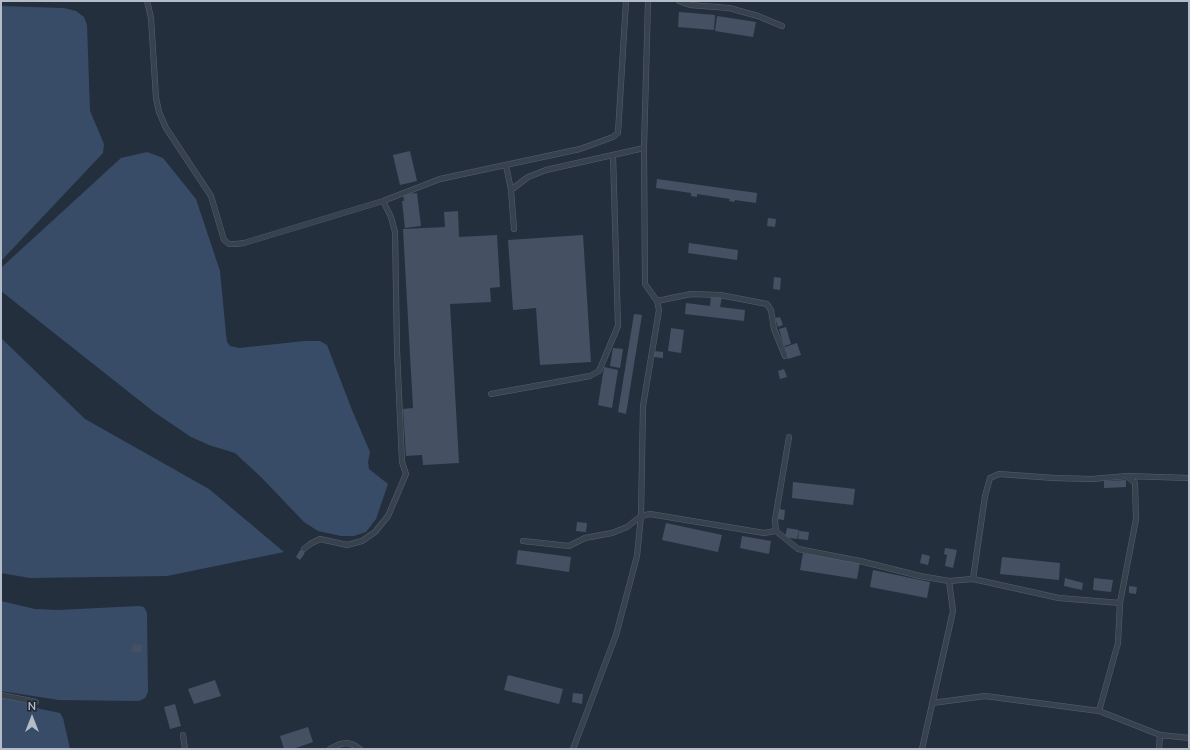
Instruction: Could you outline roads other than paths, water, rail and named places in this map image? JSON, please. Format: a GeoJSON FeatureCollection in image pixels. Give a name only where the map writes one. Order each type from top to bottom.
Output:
{"type":"FeatureCollection","features":[{"type":"Feature","properties":{"kind":"lane"},"geometry":{"type":"LineString","coordinates":[[147,1],[150,18],[156,98],[160,112],[166,128],[211,196],[224,240],[229,244],[244,243],[383,201],[440,179],[580,149],[613,137],[618,133],[626,1]]}},
{"type":"Feature","properties":{"kind":"lane"},"geometry":{"type":"LineString","coordinates":[[572,749],[616,635],[637,556],[641,516],[643,406],[659,310],[657,301],[645,284],[644,148],[648,1]]}},
{"type":"Feature","properties":{"kind":"lane"},"geometry":{"type":"LineString","coordinates":[[679,1],[690,5],[729,8],[758,16],[782,26]]}},
{"type":"Feature","properties":{"kind":"lane"},"geometry":{"type":"LineString","coordinates":[[511,190],[528,177],[546,170],[644,148]]}},
{"type":"Feature","properties":{"kind":"lane"},"geometry":{"type":"LineString","coordinates":[[491,394],[590,376],[599,371],[618,326],[613,155]]}},
{"type":"Feature","properties":{"kind":"lane"},"geometry":{"type":"LineString","coordinates":[[506,165],[511,190],[514,229]]}},
{"type":"Feature","properties":{"kind":"lane"},"geometry":{"type":"LineString","coordinates":[[304,549],[320,539],[347,545],[362,541],[375,532],[388,516],[406,474],[402,462],[397,350],[395,232],[391,217],[383,201]]}},
{"type":"Feature","properties":{"kind":"lane"},"geometry":{"type":"LineString","coordinates":[[657,301],[691,294],[720,295],[767,304],[771,310],[774,329],[785,356]]}},
{"type":"Feature","properties":{"kind":"lane"},"geometry":{"type":"LineString","coordinates":[[789,437],[775,520],[776,531],[798,549],[949,581],[973,580],[1060,598],[1120,603]]}},
{"type":"Feature","properties":{"kind":"lane"},"geometry":{"type":"LineString","coordinates":[[973,580],[985,496],[990,478],[999,474],[1092,479],[1127,476],[1189,478]]}},
{"type":"Feature","properties":{"kind":"lane"},"geometry":{"type":"LineString","coordinates":[[1100,711],[1118,643],[1120,603],[1136,519],[1135,483],[1127,476]]}},
{"type":"Feature","properties":{"kind":"lane"},"geometry":{"type":"LineString","coordinates":[[523,541],[569,546],[585,538],[612,533],[627,527],[641,516],[650,514],[764,533],[776,531]]}},
{"type":"Feature","properties":{"kind":"lane"},"geometry":{"type":"LineString","coordinates":[[922,749],[953,611],[949,581]]}},
{"type":"Feature","properties":{"kind":"lane"},"geometry":{"type":"LineString","coordinates":[[1,695],[36,702]]}},
{"type":"Feature","properties":{"kind":"lane"},"geometry":{"type":"LineString","coordinates":[[932,703],[985,696],[1100,711],[1160,735],[1189,738]]}},
{"type":"Feature","properties":{"kind":"lane"},"geometry":{"type":"LineString","coordinates":[[183,735],[185,749]]}},
{"type":"Feature","properties":{"kind":"lane"},"geometry":{"type":"LineString","coordinates":[[1159,749],[1160,735]]}},
{"type":"Feature","properties":{"kind":"lane"},"geometry":{"type":"LineString","coordinates":[[330,749],[340,744],[347,743],[360,749]]}},
{"type":"Feature","properties":{"kind":"water"},"geometry":{"type":"Polygon","coordinates":[[[1,6],[64,8],[76,11],[84,17],[87,25],[90,111],[104,144],[103,153],[1,261],[1,6]]]}},
{"type":"Feature","properties":{"kind":"water"},"geometry":{"type":"Polygon","coordinates":[[[147,152],[163,158],[196,199],[220,271],[227,342],[230,346],[239,348],[305,341],[320,341],[327,345],[370,452],[368,462],[369,469],[388,484],[376,519],[366,532],[354,536],[341,536],[318,531],[304,522],[261,477],[235,453],[209,445],[191,437],[154,412],[1,291],[2,267],[121,158],[147,152]]]}},
{"type":"Feature","properties":{"kind":"water"},"geometry":{"type":"Polygon","coordinates":[[[1,338],[85,419],[209,489],[284,552],[167,576],[30,578],[1,573],[1,338]]]}},
{"type":"Feature","properties":{"kind":"water"},"geometry":{"type":"Polygon","coordinates":[[[1,601],[35,609],[58,610],[144,607],[147,613],[148,692],[145,698],[139,701],[59,700],[1,691],[1,601]]]}},
{"type":"Feature","properties":{"kind":"water"},"geometry":{"type":"Polygon","coordinates":[[[1,697],[26,702],[40,709],[60,713],[63,718],[70,749],[1,749],[1,697]]]}}]}
